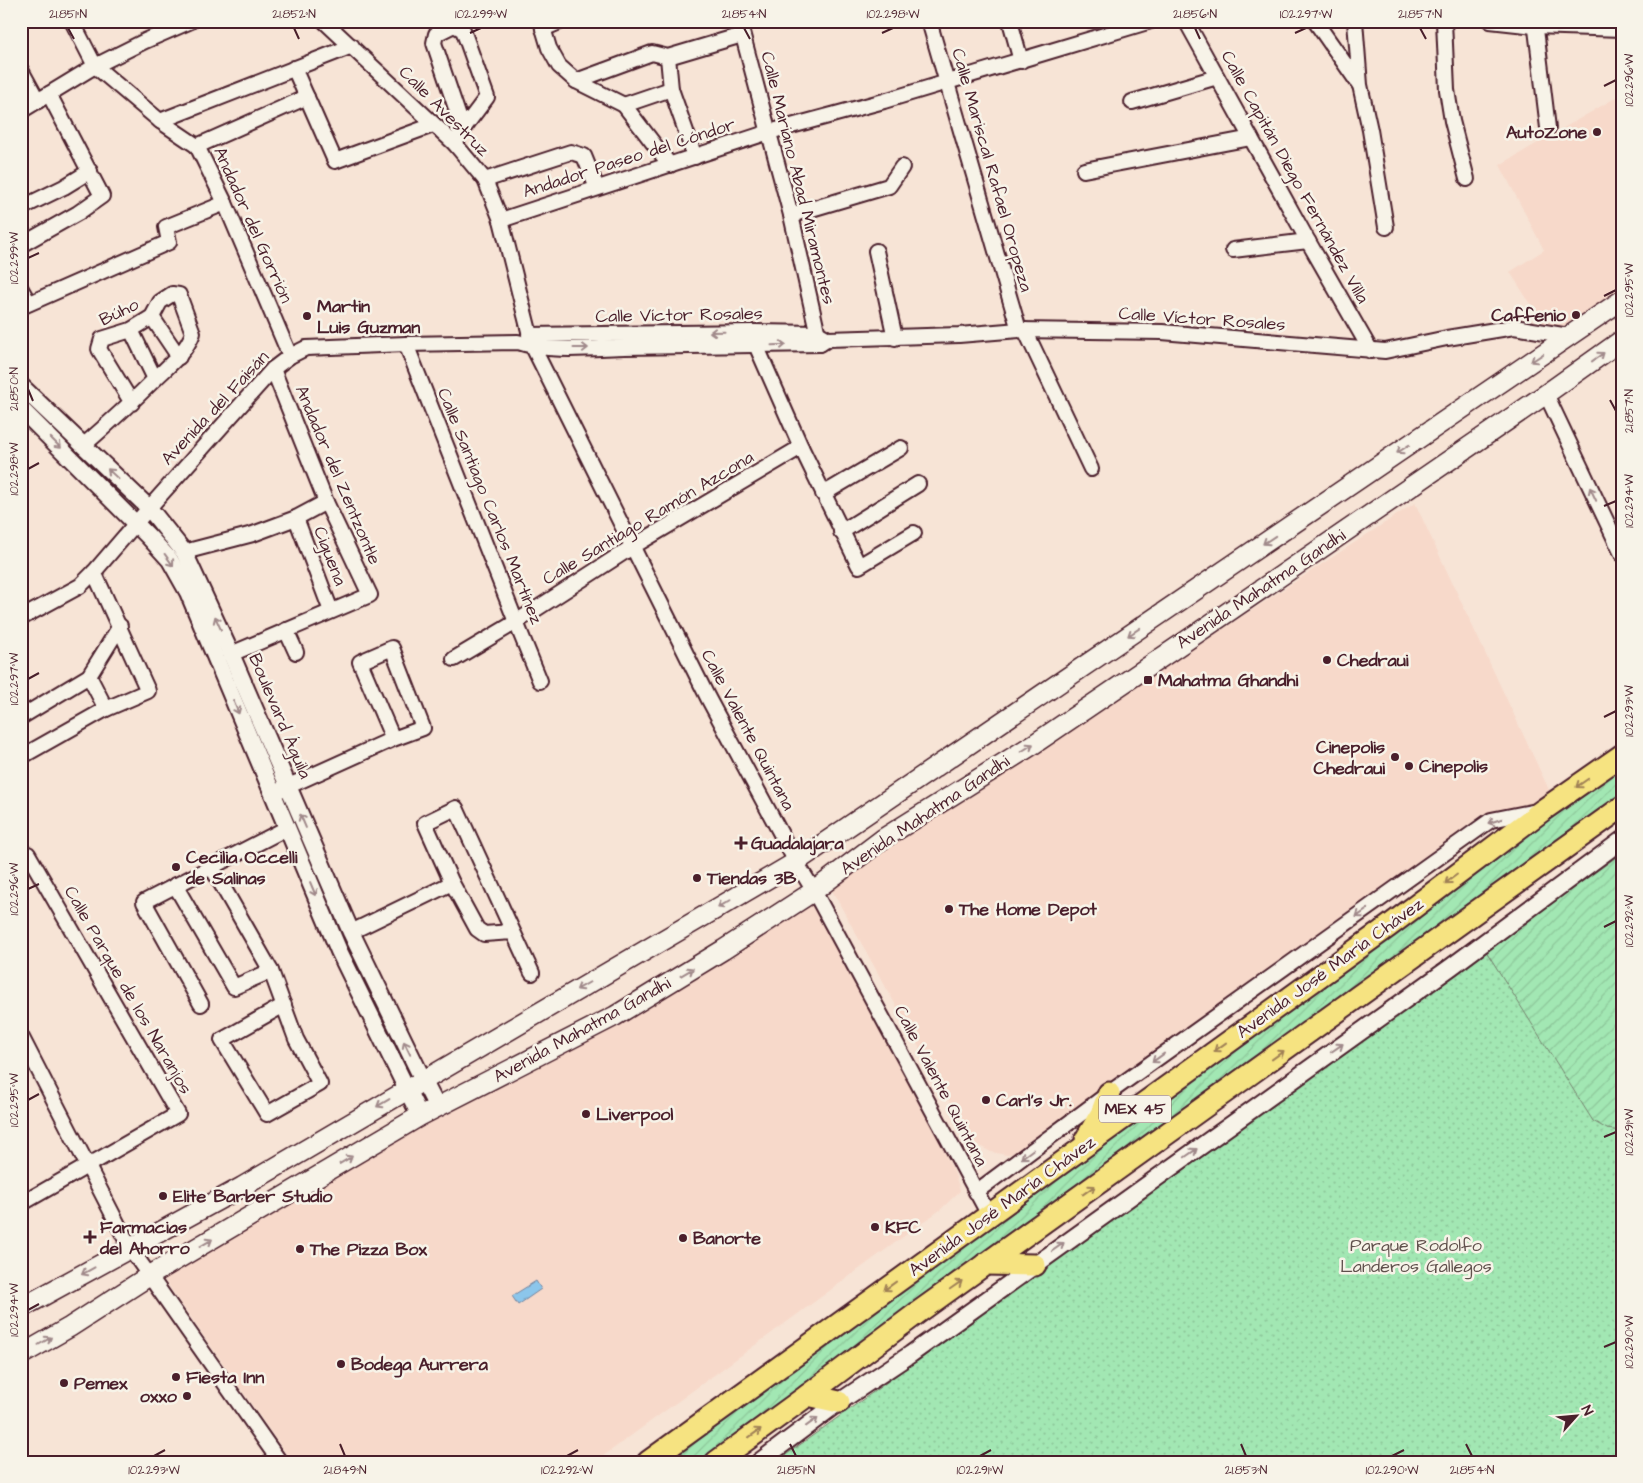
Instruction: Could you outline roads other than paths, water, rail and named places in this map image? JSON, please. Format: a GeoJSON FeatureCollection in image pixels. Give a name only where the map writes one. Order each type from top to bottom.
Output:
{"type":"FeatureCollection","features":[{"type":"Feature","properties":{"kind":"main road","name":"Avenida Mahatma Gandhi"},"geometry":{"type":"LineString","coordinates":[[21,1308],[242,1187],[796,862],[1622,300]]}},
{"type":"Feature","properties":{"kind":"main road","name":"Avenida Mahatma Gandhi"},"geometry":{"type":"LineString","coordinates":[[21,1355],[70,1327],[149,1276],[420,1116],[616,1016],[722,950],[814,891],[884,838],[1034,744],[1622,340]]}},
{"type":"Feature","properties":{"kind":"main road","name":"Avenida José María Chávez"},"geometry":{"type":"LineString","coordinates":[[648,1462],[1389,926],[1543,810],[1622,755]]}},
{"type":"Feature","properties":{"kind":"main road","name":"Avenida José María Chávez"},"geometry":{"type":"LineString","coordinates":[[716,1462],[985,1264],[1622,807]]}},
{"type":"Feature","properties":{"kind":"main road"},"geometry":{"type":"LineString","coordinates":[[1073,1153],[1096,1124],[1109,1093]]}},
{"type":"Feature","properties":{"kind":"main road"},"geometry":{"type":"LineString","coordinates":[[985,1264],[1035,1265]]}},
{"type":"Feature","properties":{"kind":"main road"},"geometry":{"type":"LineString","coordinates":[[808,1395],[839,1402]]}},
{"type":"Feature","properties":{"kind":"street"},"geometry":{"type":"LineString","coordinates":[[71,21],[95,66]]}},
{"type":"Feature","properties":{"kind":"street"},"geometry":{"type":"LineString","coordinates":[[21,110],[95,66],[191,21]]}},
{"type":"Feature","properties":{"kind":"street","name":"Calle Avestruz"},"geometry":{"type":"LineString","coordinates":[[324,21],[455,144],[485,180],[501,220],[527,341]]}},
{"type":"Feature","properties":{"kind":"street"},"geometry":{"type":"LineString","coordinates":[[562,21],[542,25],[549,48],[559,66],[576,81],[624,105],[670,165]]}},
{"type":"Feature","properties":{"kind":"street","name":"Calle Mariano Abad Miramontes"},"geometry":{"type":"LineString","coordinates":[[739,21],[822,338]]}},
{"type":"Feature","properties":{"kind":"street","name":"Calle Mariscal Rafael Oropeza"},"geometry":{"type":"LineString","coordinates":[[929,21],[1022,330],[1091,469]]}},
{"type":"Feature","properties":{"kind":"street"},"geometry":{"type":"LineString","coordinates":[[1010,21],[1021,61]]}},
{"type":"Feature","properties":{"kind":"street","name":"Andador Paseo del Cóndor"},"geometry":{"type":"LineString","coordinates":[[501,220],[769,132],[884,101],[1151,21]]}},
{"type":"Feature","properties":{"kind":"street","name":"Calle Capitán Diego Fernández Villa"},"geometry":{"type":"LineString","coordinates":[[1186,21],[1308,241],[1372,351]]}},
{"type":"Feature","properties":{"kind":"street"},"geometry":{"type":"LineString","coordinates":[[1316,21],[1360,85]]}},
{"type":"Feature","properties":{"kind":"street"},"geometry":{"type":"LineString","coordinates":[[1355,21],[1360,85],[1370,130],[1386,227]]}},
{"type":"Feature","properties":{"kind":"street"},"geometry":{"type":"LineString","coordinates":[[1444,21],[1446,90],[1467,179]]}},
{"type":"Feature","properties":{"kind":"street"},"geometry":{"type":"LineString","coordinates":[[1490,21],[1622,29]]}},
{"type":"Feature","properties":{"kind":"street"},"geometry":{"type":"LineString","coordinates":[[1534,24],[1548,128]]}},
{"type":"Feature","properties":{"kind":"street"},"geometry":{"type":"LineString","coordinates":[[455,144],[463,129],[487,97],[463,30],[454,25],[436,34],[434,43],[463,129]]}},
{"type":"Feature","properties":{"kind":"street"},"geometry":{"type":"LineString","coordinates":[[576,81],[652,53],[668,57],[742,35]]}},
{"type":"Feature","properties":{"kind":"street"},"geometry":{"type":"LineString","coordinates":[[160,121],[352,46]]}},
{"type":"Feature","properties":{"kind":"street"},"geometry":{"type":"LineString","coordinates":[[668,57],[671,89],[695,157]]}},
{"type":"Feature","properties":{"kind":"street","name":"Andador del Gorrión"},"geometry":{"type":"LineString","coordinates":[[95,66],[160,121],[197,146],[225,202],[290,356]]}},
{"type":"Feature","properties":{"kind":"street"},"geometry":{"type":"LineString","coordinates":[[294,68],[335,161],[433,124]]}},
{"type":"Feature","properties":{"kind":"street"},"geometry":{"type":"LineString","coordinates":[[21,70],[44,98],[90,171],[102,196],[78,213],[22,243]]}},
{"type":"Feature","properties":{"kind":"street"},"geometry":{"type":"LineString","coordinates":[[1132,102],[1217,77]]}},
{"type":"Feature","properties":{"kind":"street"},"geometry":{"type":"LineString","coordinates":[[624,105],[671,89]]}},
{"type":"Feature","properties":{"kind":"street"},"geometry":{"type":"LineString","coordinates":[[197,146],[307,97]]}},
{"type":"Feature","properties":{"kind":"street"},"geometry":{"type":"LineString","coordinates":[[1084,170],[1251,138]]}},
{"type":"Feature","properties":{"kind":"street"},"geometry":{"type":"LineString","coordinates":[[485,180],[571,152],[584,156],[597,188]]}},
{"type":"Feature","properties":{"kind":"street"},"geometry":{"type":"LineString","coordinates":[[791,215],[890,186],[902,167]]}},
{"type":"Feature","properties":{"kind":"street"},"geometry":{"type":"LineString","coordinates":[[21,208],[64,187],[90,171]]}},
{"type":"Feature","properties":{"kind":"street"},"geometry":{"type":"LineString","coordinates":[[21,289],[25,305],[168,242],[166,227],[225,202]]}},
{"type":"Feature","properties":{"kind":"street"},"geometry":{"type":"LineString","coordinates":[[1233,250],[1308,241]]}},
{"type":"Feature","properties":{"kind":"street"},"geometry":{"type":"LineString","coordinates":[[876,251],[895,338]]}},
{"type":"Feature","properties":{"kind":"street","name":"Búho"},"geometry":{"type":"LineString","coordinates":[[132,403],[99,349],[102,339],[131,330],[152,317],[160,302],[172,294],[180,295],[193,333],[189,344],[179,357]]}},
{"type":"Feature","properties":{"kind":"street"},"geometry":{"type":"LineString","coordinates":[[83,446],[132,403],[179,357],[152,317]]}},
{"type":"Feature","properties":{"kind":"street","name":"Calle Víctor Rosales"},"geometry":{"type":"LineString","coordinates":[[527,341],[895,338],[1022,330],[1162,332],[1385,351],[1514,327],[1569,336]]}},
{"type":"Feature","properties":{"kind":"street"},"geometry":{"type":"LineString","coordinates":[[131,330],[155,379]]}},
{"type":"Feature","properties":{"kind":"street"},"geometry":{"type":"LineString","coordinates":[[755,339],[801,448],[859,566],[914,534]]}},
{"type":"Feature","properties":{"kind":"street","name":"Avenida del Faisán"},"geometry":{"type":"LineString","coordinates":[[21,618],[80,586],[274,369],[290,356],[306,348],[527,341]]}},
{"type":"Feature","properties":{"kind":"street","name":"Calle Valente Quintana"},"geometry":{"type":"LineString","coordinates":[[527,341],[708,698],[989,1215]]}},
{"type":"Feature","properties":{"kind":"street","name":"Calle Santiago Carlos Martínez"},"geometry":{"type":"LineString","coordinates":[[406,344],[540,681]]}},
{"type":"Feature","properties":{"kind":"street","name":"Andador del Zentzontle"},"geometry":{"type":"LineString","coordinates":[[274,369],[326,502],[370,595]]}},
{"type":"Feature","properties":{"kind":"street","name":"Boulevard Águila"},"geometry":{"type":"LineString","coordinates":[[21,386],[149,508],[184,552],[231,654],[415,1084],[420,1116]]}},
{"type":"Feature","properties":{"kind":"street"},"geometry":{"type":"LineString","coordinates":[[1546,394],[1622,554]]}},
{"type":"Feature","properties":{"kind":"street","name":"Boulevard Águila"},"geometry":{"type":"LineString","coordinates":[[21,409],[136,523],[170,560],[188,592],[339,951],[415,1084],[437,1107]]}},
{"type":"Feature","properties":{"kind":"street","name":"Calle Santiago Ramón Azcona"},"geometry":{"type":"LineString","coordinates":[[454,659],[516,622],[632,547],[801,448]]}},
{"type":"Feature","properties":{"kind":"street"},"geometry":{"type":"LineString","coordinates":[[823,494],[901,448]]}},
{"type":"Feature","properties":{"kind":"street"},"geometry":{"type":"LineString","coordinates":[[841,532],[918,484]]}},
{"type":"Feature","properties":{"kind":"street","name":"Ciguena"},"geometry":{"type":"LineString","coordinates":[[326,502],[296,518],[331,611]]}},
{"type":"Feature","properties":{"kind":"street"},"geometry":{"type":"LineString","coordinates":[[184,552],[253,534],[296,518]]}},
{"type":"Feature","properties":{"kind":"street"},"geometry":{"type":"LineString","coordinates":[[21,757],[106,710],[148,690],[94,572]]}},
{"type":"Feature","properties":{"kind":"street","name":"Ciguena"},"geometry":{"type":"LineString","coordinates":[[231,654],[370,595]]}},
{"type":"Feature","properties":{"kind":"street"},"geometry":{"type":"LineString","coordinates":[[21,717],[89,676],[120,626]]}},
{"type":"Feature","properties":{"kind":"street"},"geometry":{"type":"LineString","coordinates":[[286,630],[296,652]]}},
{"type":"Feature","properties":{"kind":"street"},"geometry":{"type":"LineString","coordinates":[[273,794],[393,739],[422,728],[392,648],[360,662],[393,739]]}},
{"type":"Feature","properties":{"kind":"street"},"geometry":{"type":"LineString","coordinates":[[89,676],[106,710]]}},
{"type":"Feature","properties":{"kind":"street"},"geometry":{"type":"LineString","coordinates":[[512,932],[484,934],[477,930],[452,883],[425,823],[456,808],[532,973]]}},
{"type":"Feature","properties":{"kind":"street"},"geometry":{"type":"LineString","coordinates":[[976,1192],[1109,1093],[1491,820],[1543,810]]}},
{"type":"Feature","properties":{"kind":"street"},"geometry":{"type":"LineString","coordinates":[[201,1004],[144,902],[287,828]]}},
{"type":"Feature","properties":{"kind":"street"},"geometry":{"type":"LineString","coordinates":[[759,1462],[839,1402],[911,1354],[1451,967],[1622,840]]}},
{"type":"Feature","properties":{"kind":"street","name":"Calle Parque de los Naranjos"},"geometry":{"type":"LineString","coordinates":[[21,857],[28,854],[178,1114],[88,1166]]}},
{"type":"Feature","properties":{"kind":"street"},"geometry":{"type":"LineString","coordinates":[[212,866],[271,971],[284,1005],[296,1039],[320,1084],[267,1114],[222,1040],[284,1005]]}},
{"type":"Feature","properties":{"kind":"street"},"geometry":{"type":"LineString","coordinates":[[351,932],[452,883]]}},
{"type":"Feature","properties":{"kind":"street"},"geometry":{"type":"LineString","coordinates":[[175,885],[234,987],[271,971]]}},
{"type":"Feature","properties":{"kind":"street"},"geometry":{"type":"LineString","coordinates":[[21,1036],[130,1248],[280,1462]]}},
{"type":"Feature","properties":{"kind":"street"},"geometry":{"type":"LineString","coordinates":[[21,1204],[88,1166]]}},
{"type":"Feature","properties":{"kind":"water"},"geometry":{"type":"Polygon","coordinates":[[[536,1281],[541,1289],[518,1305],[512,1296],[536,1281]]]}},
{"type":"Feature","properties":{"kind":"place","name":"AutoZone"},"geometry":{"type":"Point","coordinates":[1597,132]}},
{"type":"Feature","properties":{"kind":"place","name":"Caffenio"},"geometry":{"type":"Point","coordinates":[1576,315]}},
{"type":"Feature","properties":{"kind":"place","name":"Martin Luis Guzman"},"geometry":{"type":"Point","coordinates":[307,316]}},
{"type":"Feature","properties":{"kind":"place","name":"Chedraui"},"geometry":{"type":"Point","coordinates":[1327,660]}},
{"type":"Feature","properties":{"kind":"place","name":"Mahatma Ghandhi"},"geometry":{"type":"Point","coordinates":[1148,680]}},
{"type":"Feature","properties":{"kind":"place","name":"Cinepolis Chedraui"},"geometry":{"type":"Point","coordinates":[1395,757]}},
{"type":"Feature","properties":{"kind":"place","name":"Cinepolis"},"geometry":{"type":"Point","coordinates":[1409,766]}},
{"type":"Feature","properties":{"kind":"place","name":"Guadalajara"},"geometry":{"type":"Point","coordinates":[741,843]}},
{"type":"Feature","properties":{"kind":"place","name":"Cecilia Occelli de Salinas"},"geometry":{"type":"Point","coordinates":[176,867]}},
{"type":"Feature","properties":{"kind":"place","name":"Tiendas 3B"},"geometry":{"type":"Point","coordinates":[697,878]}},
{"type":"Feature","properties":{"kind":"place","name":"The Home Depot"},"geometry":{"type":"Point","coordinates":[949,909]}},
{"type":"Feature","properties":{"kind":"place","name":"Carl's Jr."},"geometry":{"type":"Point","coordinates":[986,1100]}},
{"type":"Feature","properties":{"kind":"place","name":"Liverpool"},"geometry":{"type":"Point","coordinates":[586,1114]}},
{"type":"Feature","properties":{"kind":"place","name":"Elite Barber Studio"},"geometry":{"type":"Point","coordinates":[163,1196]}},
{"type":"Feature","properties":{"kind":"place","name":"KFC"},"geometry":{"type":"Point","coordinates":[875,1227]}},
{"type":"Feature","properties":{"kind":"place","name":"Farmacias del Ahorro"},"geometry":{"type":"Point","coordinates":[90,1237]}},
{"type":"Feature","properties":{"kind":"place","name":"Banorte"},"geometry":{"type":"Point","coordinates":[683,1238]}},
{"type":"Feature","properties":{"kind":"place","name":"The Pizza Box"},"geometry":{"type":"Point","coordinates":[300,1249]}},
{"type":"Feature","properties":{"kind":"place","name":"Bodega Aurrera"},"geometry":{"type":"Point","coordinates":[341,1364]}},
{"type":"Feature","properties":{"kind":"place","name":"Fiesta Inn"},"geometry":{"type":"Point","coordinates":[176,1377]}},
{"type":"Feature","properties":{"kind":"place","name":"Pemex"},"geometry":{"type":"Point","coordinates":[64,1383]}},
{"type":"Feature","properties":{"kind":"place","name":"oxxo"},"geometry":{"type":"Point","coordinates":[187,1396]}},
{"type":"Feature","properties":{"kind":"park label","name":"Parque Rodolfo Landeros Gallegos"},"geometry":{"type":"Point","coordinates":[1416,1255]}}]}
